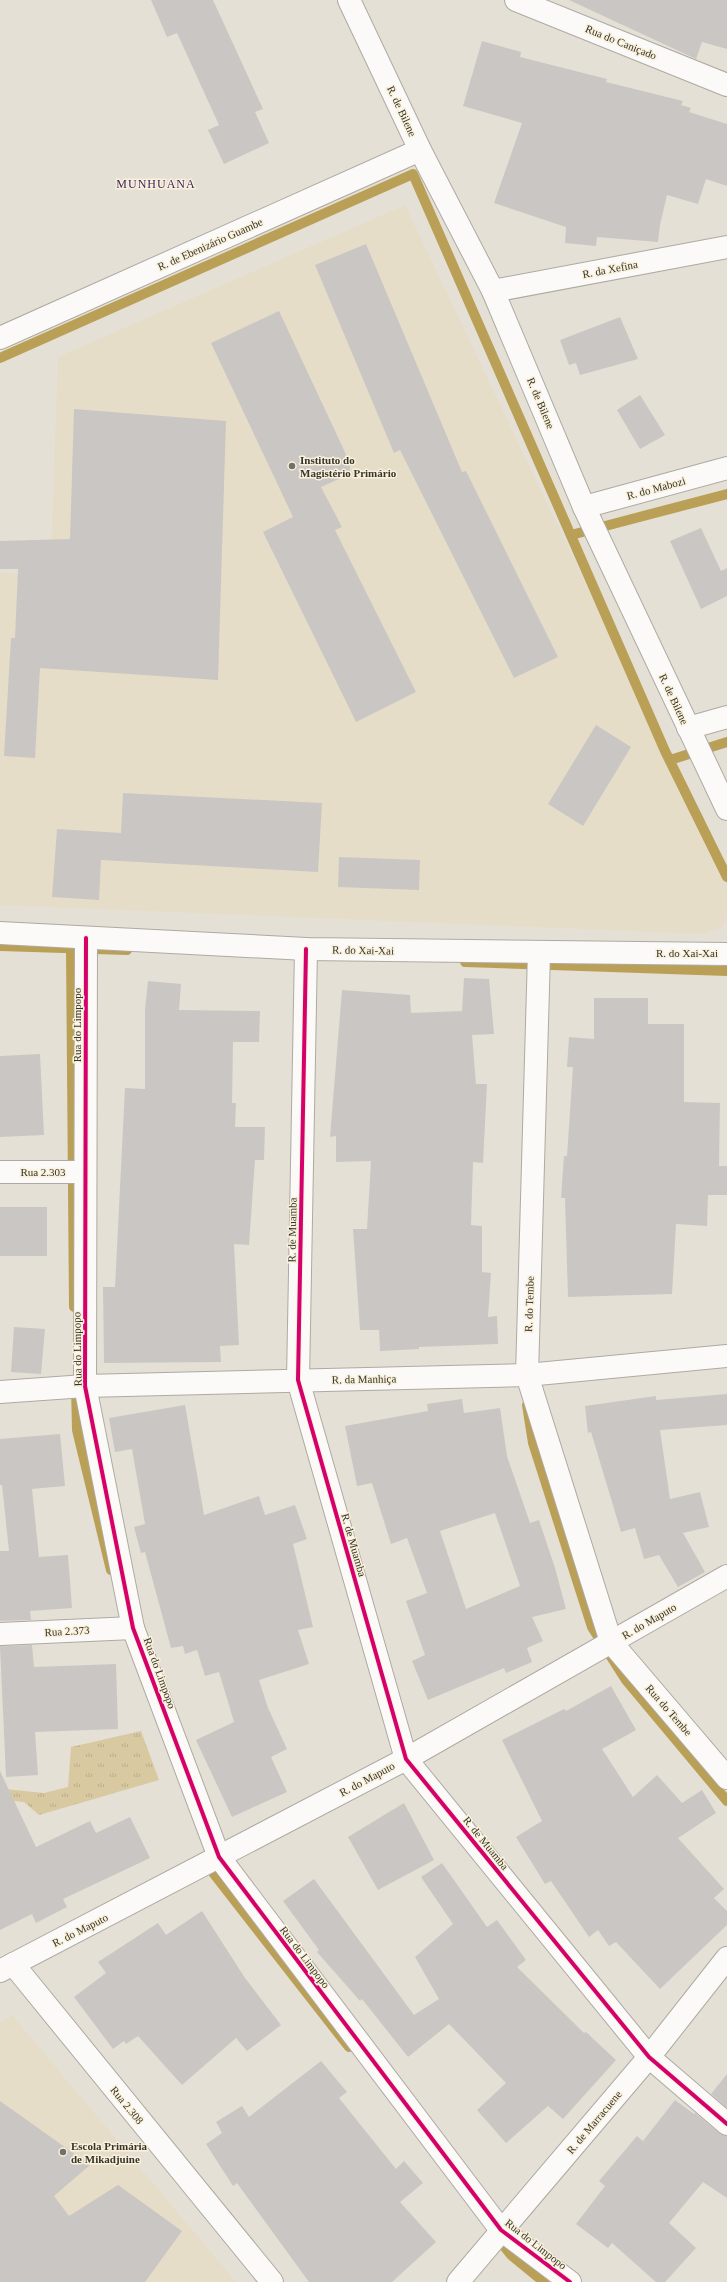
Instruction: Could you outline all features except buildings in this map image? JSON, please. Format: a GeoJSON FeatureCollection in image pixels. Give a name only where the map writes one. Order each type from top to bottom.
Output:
{"type":"FeatureCollection","features":[{"type":"Feature","properties":{"kind":"street","name":"R. de Bilene"},"geometry":{"type":"LineString","coordinates":[[349,0],[420,150],[493,291],[584,507],[727,809]]}},
{"type":"Feature","properties":{"kind":"street","name":"Rua do Caniçado"},"geometry":{"type":"LineString","coordinates":[[516,0],[727,85]]}},
{"type":"Feature","properties":{"kind":"street","name":"R. de Ebenizário Guambe"},"geometry":{"type":"LineString","coordinates":[[0,338],[420,150]]}},
{"type":"Feature","properties":{"kind":"street","name":"R. da Xefina"},"geometry":{"type":"LineString","coordinates":[[493,291],[727,247]]}},
{"type":"Feature","properties":{"kind":"street","name":"R. do Mabozi"},"geometry":{"type":"LineString","coordinates":[[584,507],[727,468]]}},
{"type":"Feature","properties":{"kind":"street"},"geometry":{"type":"LineString","coordinates":[[688,728],[727,717]]}},
{"type":"Feature","properties":{"kind":"street","name":"R. do Xai-Xai"},"geometry":{"type":"LineString","coordinates":[[0,932],[86,938],[306,949],[539,953],[727,954]]}},
{"type":"Feature","properties":{"kind":"street","name":"Rua do Limpopo"},"geometry":{"type":"LineString","coordinates":[[86,938],[85,1386],[133,1628],[219,1857],[501,2230],[570,2282]]}},
{"type":"Feature","properties":{"kind":"street","name":"R. de Muamba"},"geometry":{"type":"LineString","coordinates":[[306,949],[298,1380],[406,1759],[649,2057],[727,2124]]}},
{"type":"Feature","properties":{"kind":"street","name":"R. do Tembe"},"geometry":{"type":"LineString","coordinates":[[539,953],[527,1375],[611,1642]]}},
{"type":"Feature","properties":{"kind":"street","name":"Rua 2.303"},"geometry":{"type":"LineString","coordinates":[[0,1172],[86,1172]]}},
{"type":"Feature","properties":{"kind":"street","name":"R. da Manhiça"},"geometry":{"type":"LineString","coordinates":[[0,1392],[85,1386],[527,1375],[727,1356]]}},
{"type":"Feature","properties":{"kind":"street","name":"R. do Maputo"},"geometry":{"type":"LineString","coordinates":[[6,1968],[406,1759],[727,1576]]}},
{"type":"Feature","properties":{"kind":"street","name":"Rua 2.373"},"geometry":{"type":"LineString","coordinates":[[0,1634],[133,1628]]}},
{"type":"Feature","properties":{"kind":"street","name":"Rua do Tembe"},"geometry":{"type":"LineString","coordinates":[[611,1642],[727,1778]]}},
{"type":"Feature","properties":{"kind":"street","name":"R. de Marracuene"},"geometry":{"type":"LineString","coordinates":[[458,2282],[649,2057],[727,1958]]}},
{"type":"Feature","properties":{"kind":"street","name":"Rua 2.308"},"geometry":{"type":"LineString","coordinates":[[6,1968],[272,2282]]}},
{"type":"Feature","properties":{"kind":"shaded area","name":"Instituto do Magistério Primário"},"geometry":{"type":"Polygon","coordinates":[[[405,205],[727,881],[727,914],[722,928],[704,934],[0,905],[0,573],[50,575],[58,357],[405,205]]]}},
{"type":"Feature","properties":{"kind":"shaded area","name":"Escola Primária de Mikadjuine"},"geometry":{"type":"Polygon","coordinates":[[[12,2015],[236,2282],[0,2282],[0,2022],[12,2015]]]}},
{"type":"Feature","properties":{"kind":"green space"},"geometry":{"type":"Polygon","coordinates":[[[141,1731],[159,1780],[39,1815],[24,1802],[5,1800],[0,1783],[5,1789],[44,1793],[68,1787],[71,1747],[141,1731]]]}},
{"type":"Feature","properties":{"kind":"waterway"},"geometry":{"type":"LineString","coordinates":[[0,358],[413,174],[665,751],[727,877]]}},
{"type":"Feature","properties":{"kind":"waterway"},"geometry":{"type":"LineString","coordinates":[[571,535],[727,494]]}},
{"type":"Feature","properties":{"kind":"waterway"},"geometry":{"type":"LineString","coordinates":[[670,760],[727,742]]}},
{"type":"Feature","properties":{"kind":"waterway"},"geometry":{"type":"LineString","coordinates":[[0,946],[127,950]]}},
{"type":"Feature","properties":{"kind":"waterway"},"geometry":{"type":"LineString","coordinates":[[71,949],[74,1307]]}},
{"type":"Feature","properties":{"kind":"waterway"},"geometry":{"type":"LineString","coordinates":[[465,962],[727,971]]}},
{"type":"Feature","properties":{"kind":"waterway"},"geometry":{"type":"LineString","coordinates":[[76,1387],[77,1430],[111,1570]]}},
{"type":"Feature","properties":{"kind":"waterway"},"geometry":{"type":"LineString","coordinates":[[527,1405],[533,1443],[592,1627],[626,1680],[727,1801]]}},
{"type":"Feature","properties":{"kind":"waterway"},"geometry":{"type":"LineString","coordinates":[[209,1860],[214,1874],[349,2047]]}},
{"type":"Feature","properties":{"kind":"waterway"},"geometry":{"type":"LineString","coordinates":[[495,2235],[511,2255],[544,2282]]}},
{"type":"Feature","properties":{"kind":"cycle path"},"geometry":{"type":"LineString","coordinates":[[86,938],[85,1386],[133,1628],[219,1857],[501,2230],[570,2282]]}},
{"type":"Feature","properties":{"kind":"cycle path"},"geometry":{"type":"LineString","coordinates":[[306,949],[298,1380],[406,1759],[649,2057],[727,2124]]}},
{"type":"Feature","properties":{"kind":"place","name":"Instituto do Magistério Primário"},"geometry":{"type":"Point","coordinates":[292,466]}},
{"type":"Feature","properties":{"kind":"place","name":"Escola Primária de Mikadjuine"},"geometry":{"type":"Point","coordinates":[63,2152]}},
{"type":"Feature","properties":{"kind":"district","name":"MUNHUANA"},"geometry":{"type":"Point","coordinates":[156,184]}}]}
